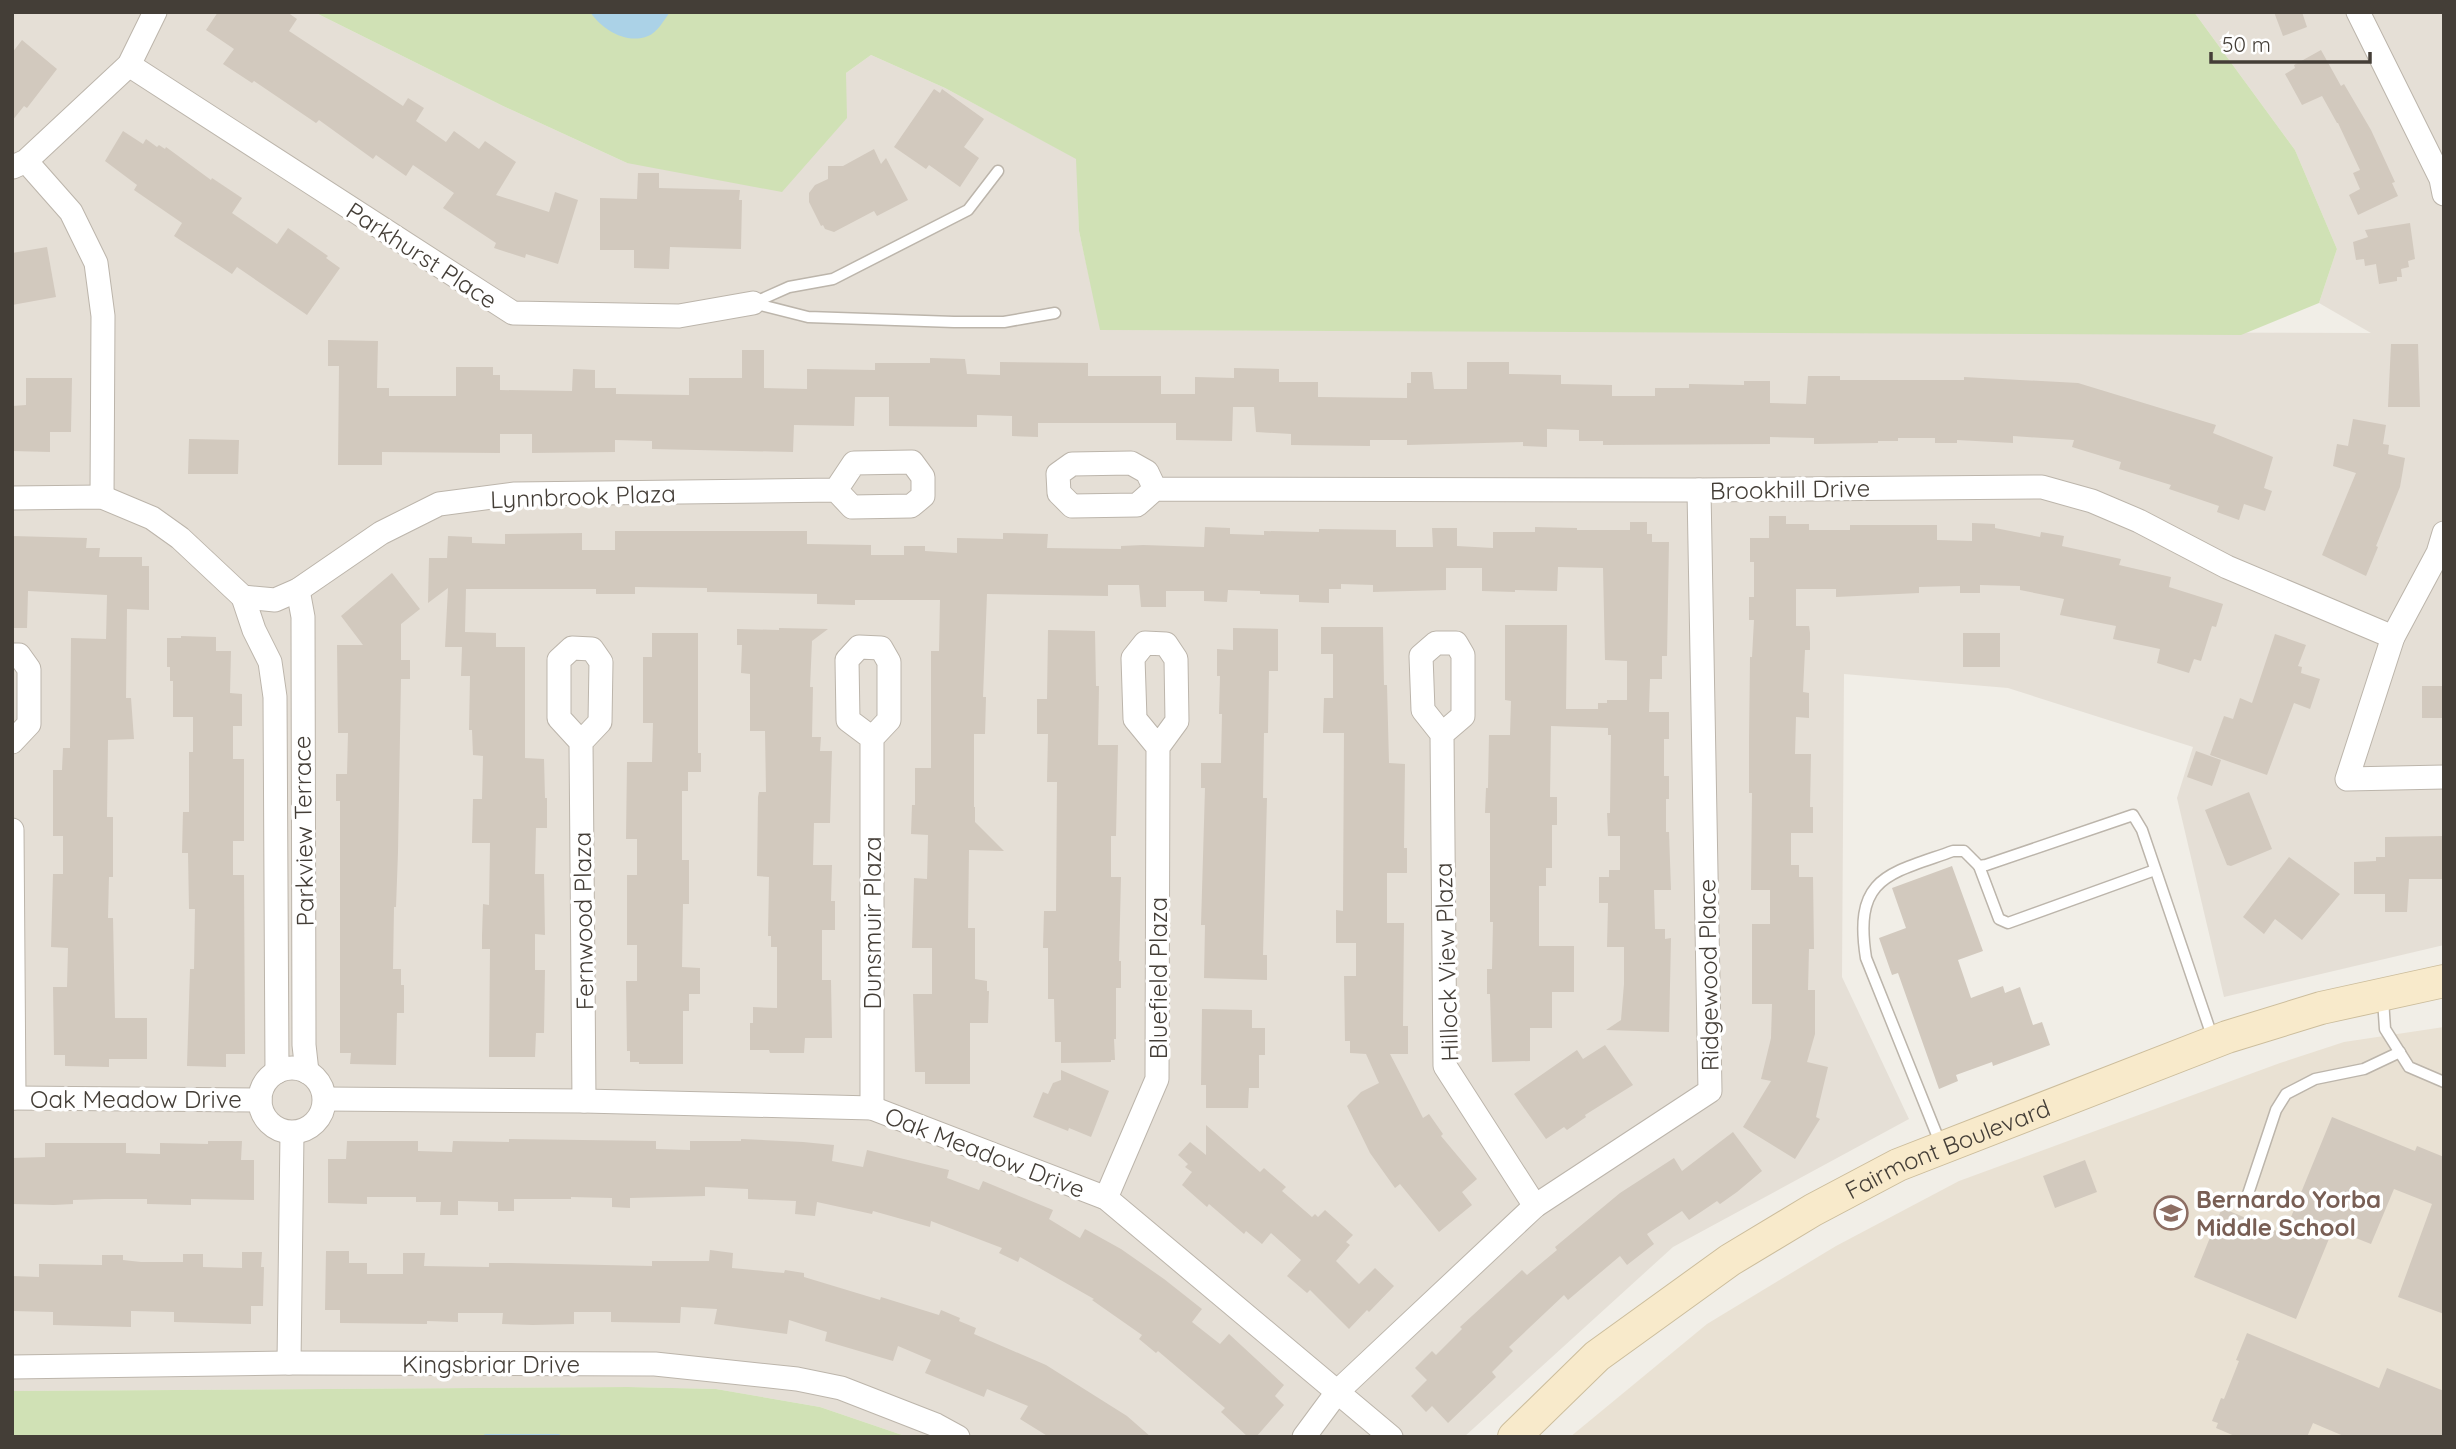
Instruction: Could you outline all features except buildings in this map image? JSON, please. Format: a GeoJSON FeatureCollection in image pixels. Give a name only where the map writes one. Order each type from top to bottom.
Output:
{"type":"FeatureCollection","features":[{"type":"Feature","properties":{"kind":"main road","name":"Fairmont Boulevard"},"geometry":{"type":"LineString","coordinates":[[1514,1437],[1597,1356],[1730,1260],[1898,1165],[2214,1043],[2321,1008],[2444,981]]}},
{"type":"Feature","properties":{"kind":"street"},"geometry":{"type":"LineString","coordinates":[[102,497],[103,316],[96,263],[71,212],[19,164],[129,65],[155,12]]}},
{"type":"Feature","properties":{"kind":"street"},"geometry":{"type":"LineString","coordinates":[[2358,12],[2443,184]]}},
{"type":"Feature","properties":{"kind":"street","name":"Parkhurst Place"},"geometry":{"type":"LineString","coordinates":[[129,65],[513,313],[678,316],[753,303]]}},
{"type":"Feature","properties":{"kind":"street","name":"Brookhill Drive"},"geometry":{"type":"LineString","coordinates":[[1156,489],[1699,490],[2042,487],[2104,506],[2139,521],[2227,567],[2393,638]]}},
{"type":"Feature","properties":{"kind":"street","name":"Lynnbrook Plaza"},"geometry":{"type":"LineString","coordinates":[[243,597],[275,600],[298,590],[381,533],[439,504],[516,494],[836,490]]}},
{"type":"Feature","properties":{"kind":"street","name":"Ridgewood Place"},"geometry":{"type":"LineString","coordinates":[[1304,1437],[1338,1391],[1535,1206],[1710,1091],[1699,490]]}},
{"type":"Feature","properties":{"kind":"street"},"geometry":{"type":"LineString","coordinates":[[12,498],[102,497],[152,518],[180,538],[243,597]]}},
{"type":"Feature","properties":{"kind":"street"},"geometry":{"type":"LineString","coordinates":[[2444,533],[2438,553],[2393,638],[2347,779],[2444,777]]}},
{"type":"Feature","properties":{"kind":"street","name":"Parkview Terrace"},"geometry":{"type":"LineString","coordinates":[[298,590],[303,617],[304,1045],[307,1072]]}},
{"type":"Feature","properties":{"kind":"street","name":"Parkview Terrace"},"geometry":{"type":"LineString","coordinates":[[243,597],[254,630],[270,662],[275,697],[277,1072]]}},
{"type":"Feature","properties":{"kind":"street"},"geometry":{"type":"LineString","coordinates":[[12,655],[19,655],[29,669],[29,724],[12,742]]}},
{"type":"Feature","properties":{"kind":"street","name":"Hillock View Plaza"},"geometry":{"type":"LineString","coordinates":[[1442,734],[1445,1066],[1535,1206]]}},
{"type":"Feature","properties":{"kind":"street","name":"Dunsmuir Plaza"},"geometry":{"type":"LineString","coordinates":[[872,738],[872,1108]]}},
{"type":"Feature","properties":{"kind":"street","name":"Fernwood Plaza"},"geometry":{"type":"LineString","coordinates":[[581,742],[584,1101]]}},
{"type":"Feature","properties":{"kind":"street","name":"Bluefield Plaza"},"geometry":{"type":"LineString","coordinates":[[1106,1198],[1157,1079],[1158,747]]}},
{"type":"Feature","properties":{"kind":"street"},"geometry":{"type":"LineString","coordinates":[[277,760],[302,760]]}},
{"type":"Feature","properties":{"kind":"street"},"geometry":{"type":"LineString","coordinates":[[12,830],[13,1098]]}},
{"type":"Feature","properties":{"kind":"street"},"geometry":{"type":"LineString","coordinates":[[277,917],[305,916]]}},
{"type":"Feature","properties":{"kind":"street"},"geometry":{"type":"LineString","coordinates":[[286,1068],[298,1068],[307,1072],[319,1082],[325,1100],[323,1112],[316,1123],[305,1130],[292,1133],[270,1124],[263,1113],[260,1100],[265,1083],[286,1068]]}},
{"type":"Feature","properties":{"kind":"street","name":"Oak Meadow Drive"},"geometry":{"type":"LineString","coordinates":[[13,1098],[260,1100]]}},
{"type":"Feature","properties":{"kind":"street","name":"Oak Meadow Drive"},"geometry":{"type":"LineString","coordinates":[[325,1100],[584,1101],[872,1108],[1106,1198],[1391,1437]]}},
{"type":"Feature","properties":{"kind":"street"},"geometry":{"type":"LineString","coordinates":[[289,1363],[292,1133]]}},
{"type":"Feature","properties":{"kind":"street","name":"Kingsbriar Drive"},"geometry":{"type":"LineString","coordinates":[[12,1367],[289,1363],[655,1364],[797,1378],[841,1388],[936,1425],[958,1437]]}},
{"type":"Feature","properties":{"kind":"lane"},"geometry":{"type":"LineString","coordinates":[[753,303],[789,287],[833,279],[968,210],[998,172]]}},
{"type":"Feature","properties":{"kind":"lane"},"geometry":{"type":"LineString","coordinates":[[753,303],[808,317],[954,322],[1004,322],[1055,313]]}},
{"type":"Feature","properties":{"kind":"lane"},"geometry":{"type":"LineString","coordinates":[[1979,866],[2133,815],[2142,830],[2214,1043]]}},
{"type":"Feature","properties":{"kind":"lane"},"geometry":{"type":"LineString","coordinates":[[1942,1148],[1866,958],[1864,920],[1866,905],[1874,887],[1888,874],[1953,851],[1964,851],[1979,866],[1999,919],[2008,923],[2155,870]]}},
{"type":"Feature","properties":{"kind":"lane"},"geometry":{"type":"LineString","coordinates":[[2382,994],[2385,1028],[2409,1067],[2444,1082]]}},
{"type":"Feature","properties":{"kind":"lane"},"geometry":{"type":"LineString","coordinates":[[2248,1194],[2276,1110],[2286,1094],[2315,1079],[2364,1069],[2400,1052]]}},
{"type":"Feature","properties":{"kind":"shaded area"},"geometry":{"type":"Polygon","coordinates":[[[12,12],[314,12],[503,106],[627,163],[846,119],[846,73],[871,55],[945,88],[1077,159],[1079,231],[1101,330],[2371,333],[2319,303],[2337,249],[2295,150],[2194,12],[2444,12],[2444,945],[2224,997],[2177,798],[2193,747],[2008,688],[1844,674],[1842,977],[1909,1119],[1673,1247],[1464,1437],[908,1437],[820,1407],[716,1389],[628,1387],[12,1391],[12,12]]]}},
{"type":"Feature","properties":{"kind":"shaded area","name":"Bernardo Yorba Middle School"},"geometry":{"type":"Polygon","coordinates":[[[2444,1027],[2444,1437],[1570,1437],[1707,1324],[1836,1246],[1959,1181],[2344,1042],[2444,1027]]]}},
{"type":"Feature","properties":{"kind":"green space"},"geometry":{"type":"Polygon","coordinates":[[[314,12],[2194,12],[2295,150],[2337,249],[2319,303],[2241,335],[1100,330],[1079,231],[1076,159],[945,88],[871,55],[846,73],[847,118],[782,192],[627,163],[503,106],[314,12]]]}},
{"type":"Feature","properties":{"kind":"green space"},"geometry":{"type":"Polygon","coordinates":[[[628,1387],[716,1389],[820,1407],[908,1437],[12,1437],[12,1391],[628,1387]]]}},
{"type":"Feature","properties":{"kind":"water"},"geometry":{"type":"Polygon","coordinates":[[[590,12],[670,12],[651,34],[631,38],[615,34],[590,12]]]}},
{"type":"Feature","properties":{"kind":"waterway"},"geometry":{"type":"LineString","coordinates":[[486,1437],[558,1437]]}},
{"type":"Feature","properties":{"kind":"place","name":"Bernardo Yorba Middle School"},"geometry":{"type":"Point","coordinates":[2171,1213]}}]}
